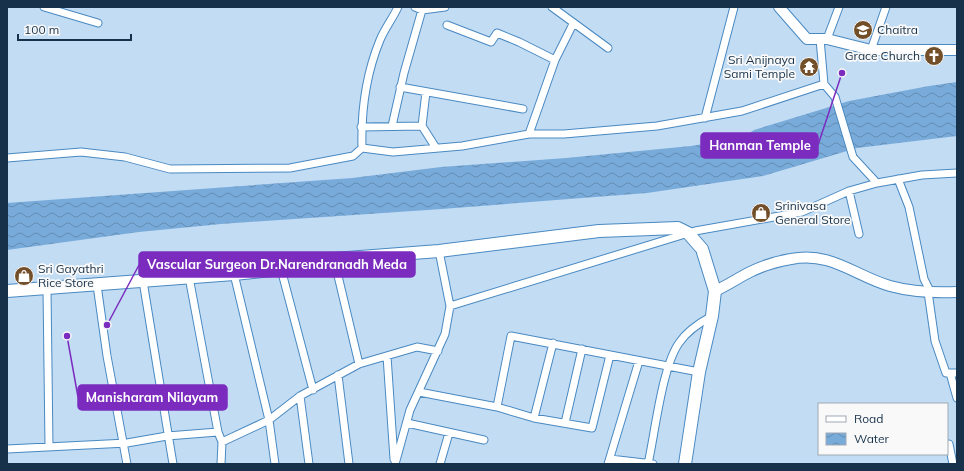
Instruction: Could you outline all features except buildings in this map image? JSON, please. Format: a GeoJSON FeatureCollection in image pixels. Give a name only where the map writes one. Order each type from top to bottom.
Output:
{"type":"FeatureCollection","features":[{"type":"Feature","properties":{"kind":"main road"},"geometry":{"type":"LineString","coordinates":[[7,291],[234,274],[281,269],[334,258],[439,251],[599,231],[678,228],[688,233],[702,249],[715,290],[712,316],[699,372],[685,464]]}},
{"type":"Feature","properties":{"kind":"street"},"geometry":{"type":"LineString","coordinates":[[44,7],[98,22]]}},
{"type":"Feature","properties":{"kind":"street"},"geometry":{"type":"LineString","coordinates":[[414,7],[422,10],[444,7]]}},
{"type":"Feature","properties":{"kind":"street"},"geometry":{"type":"LineString","coordinates":[[552,7],[573,24],[608,48]]}},
{"type":"Feature","properties":{"kind":"street"},"geometry":{"type":"LineString","coordinates":[[705,118],[734,7]]}},
{"type":"Feature","properties":{"kind":"street"},"geometry":{"type":"LineString","coordinates":[[839,7],[824,39],[824,84],[834,97],[853,157],[877,183]]}},
{"type":"Feature","properties":{"kind":"street"},"geometry":{"type":"LineString","coordinates":[[871,50],[886,7]]}},
{"type":"Feature","properties":{"kind":"street"},"geometry":{"type":"LineString","coordinates":[[362,148],[361,127],[369,75],[380,40],[395,8]]}},
{"type":"Feature","properties":{"kind":"street"},"geometry":{"type":"LineString","coordinates":[[781,8],[807,39],[824,39],[871,50],[957,50]]}},
{"type":"Feature","properties":{"kind":"street"},"geometry":{"type":"LineString","coordinates":[[392,126],[400,87],[422,10]]}},
{"type":"Feature","properties":{"kind":"street"},"geometry":{"type":"LineString","coordinates":[[529,134],[554,60],[573,24]]}},
{"type":"Feature","properties":{"kind":"street"},"geometry":{"type":"LineString","coordinates":[[446,25],[491,42],[497,33],[519,42],[554,60]]}},
{"type":"Feature","properties":{"kind":"street"},"geometry":{"type":"LineString","coordinates":[[7,158],[81,152],[125,157],[170,169],[290,168],[353,156],[362,148],[393,152],[462,146],[529,134],[564,134],[657,126],[742,111],[824,84]]}},
{"type":"Feature","properties":{"kind":"street"},"geometry":{"type":"LineString","coordinates":[[400,87],[523,109]]}},
{"type":"Feature","properties":{"kind":"street"},"geometry":{"type":"LineString","coordinates":[[426,92],[422,126],[436,148]]}},
{"type":"Feature","properties":{"kind":"street"},"geometry":{"type":"LineString","coordinates":[[361,127],[422,126]]}},
{"type":"Feature","properties":{"kind":"street"},"geometry":{"type":"LineString","coordinates":[[450,306],[688,233],[802,212],[849,192],[877,183],[922,175],[957,173]]}},
{"type":"Feature","properties":{"kind":"street"},"geometry":{"type":"LineString","coordinates":[[898,179],[909,207],[924,279],[930,293],[935,341],[946,373],[953,373],[957,398]]}},
{"type":"Feature","properties":{"kind":"street"},"geometry":{"type":"LineString","coordinates":[[849,192],[859,234]]}},
{"type":"Feature","properties":{"kind":"street"},"geometry":{"type":"LineString","coordinates":[[395,464],[407,423],[444,334],[450,306],[439,251]]}},
{"type":"Feature","properties":{"kind":"street"},"geometry":{"type":"LineString","coordinates":[[334,258],[359,364]]}},
{"type":"Feature","properties":{"kind":"street"},"geometry":{"type":"LineString","coordinates":[[715,290],[728,286],[751,271],[792,259],[817,258],[835,262],[890,286],[930,293],[957,292]]}},
{"type":"Feature","properties":{"kind":"street"},"geometry":{"type":"LineString","coordinates":[[281,269],[312,390]]}},
{"type":"Feature","properties":{"kind":"street"},"geometry":{"type":"LineString","coordinates":[[234,274],[268,420],[274,464]]}},
{"type":"Feature","properties":{"kind":"street"},"geometry":{"type":"LineString","coordinates":[[189,277],[218,432],[222,442],[221,464]]}},
{"type":"Feature","properties":{"kind":"street"},"geometry":{"type":"LineString","coordinates":[[143,282],[167,436],[173,464]]}},
{"type":"Feature","properties":{"kind":"street"},"geometry":{"type":"LineString","coordinates":[[97,284],[122,443],[127,464]]}},
{"type":"Feature","properties":{"kind":"street"},"geometry":{"type":"LineString","coordinates":[[47,289],[49,447]]}},
{"type":"Feature","properties":{"kind":"street"},"geometry":{"type":"LineString","coordinates":[[639,361],[609,461],[650,464],[668,366],[679,343],[695,325],[712,316]]}},
{"type":"Feature","properties":{"kind":"street"},"geometry":{"type":"LineString","coordinates":[[497,407],[511,336],[699,372]]}},
{"type":"Feature","properties":{"kind":"street"},"geometry":{"type":"LineString","coordinates":[[534,418],[553,343]]}},
{"type":"Feature","properties":{"kind":"street"},"geometry":{"type":"LineString","coordinates":[[222,442],[268,420],[300,396],[359,364],[417,348],[438,350]]}},
{"type":"Feature","properties":{"kind":"street"},"geometry":{"type":"LineString","coordinates":[[565,423],[582,349]]}},
{"type":"Feature","properties":{"kind":"street"},"geometry":{"type":"LineString","coordinates":[[419,392],[497,407],[534,418],[592,428],[610,355]]}},
{"type":"Feature","properties":{"kind":"street"},"geometry":{"type":"LineString","coordinates":[[387,356],[395,464]]}},
{"type":"Feature","properties":{"kind":"street"},"geometry":{"type":"LineString","coordinates":[[338,375],[349,464]]}},
{"type":"Feature","properties":{"kind":"street"},"geometry":{"type":"LineString","coordinates":[[300,396],[309,464]]}},
{"type":"Feature","properties":{"kind":"street"},"geometry":{"type":"LineString","coordinates":[[407,423],[484,440]]}},
{"type":"Feature","properties":{"kind":"street"},"geometry":{"type":"LineString","coordinates":[[7,449],[122,443],[167,436],[218,432]]}},
{"type":"Feature","properties":{"kind":"street"},"geometry":{"type":"LineString","coordinates":[[440,464],[449,433]]}},
{"type":"Feature","properties":{"kind":"street"},"geometry":{"type":"LineString","coordinates":[[949,444],[954,452],[952,464]]}},
{"type":"Feature","properties":{"kind":"water"},"geometry":{"type":"Polygon","coordinates":[[[957,82],[957,136],[857,148],[763,176],[647,193],[221,224],[139,232],[7,250],[7,203],[352,178],[441,167],[566,158],[691,146],[744,137],[754,130],[849,101],[957,82]]]}},
{"type":"Feature","properties":{"kind":"place","name":"Chaitra"},"geometry":{"type":"Point","coordinates":[863,30]}},
{"type":"Feature","properties":{"kind":"place","name":"Grace Church"},"geometry":{"type":"Point","coordinates":[934,56]}},
{"type":"Feature","properties":{"kind":"place","name":"Sri Anijnaya Sami Temple"},"geometry":{"type":"Point","coordinates":[809,67]}},
{"type":"Feature","properties":{"kind":"place","name":"Hanman Temple"},"geometry":{"type":"Point","coordinates":[842,73]}},
{"type":"Feature","properties":{"kind":"place","name":"Srinivasa General Store"},"geometry":{"type":"Point","coordinates":[761,213]}},
{"type":"Feature","properties":{"kind":"place","name":"Sri Gayathri Rice Store"},"geometry":{"type":"Point","coordinates":[24,276]}},
{"type":"Feature","properties":{"kind":"place","name":"Vascular Surgeon Dr.Narendranadh Meda"},"geometry":{"type":"Point","coordinates":[107,325]}},
{"type":"Feature","properties":{"kind":"place","name":"Manisharam Nilayam"},"geometry":{"type":"Point","coordinates":[67,336]}}]}
